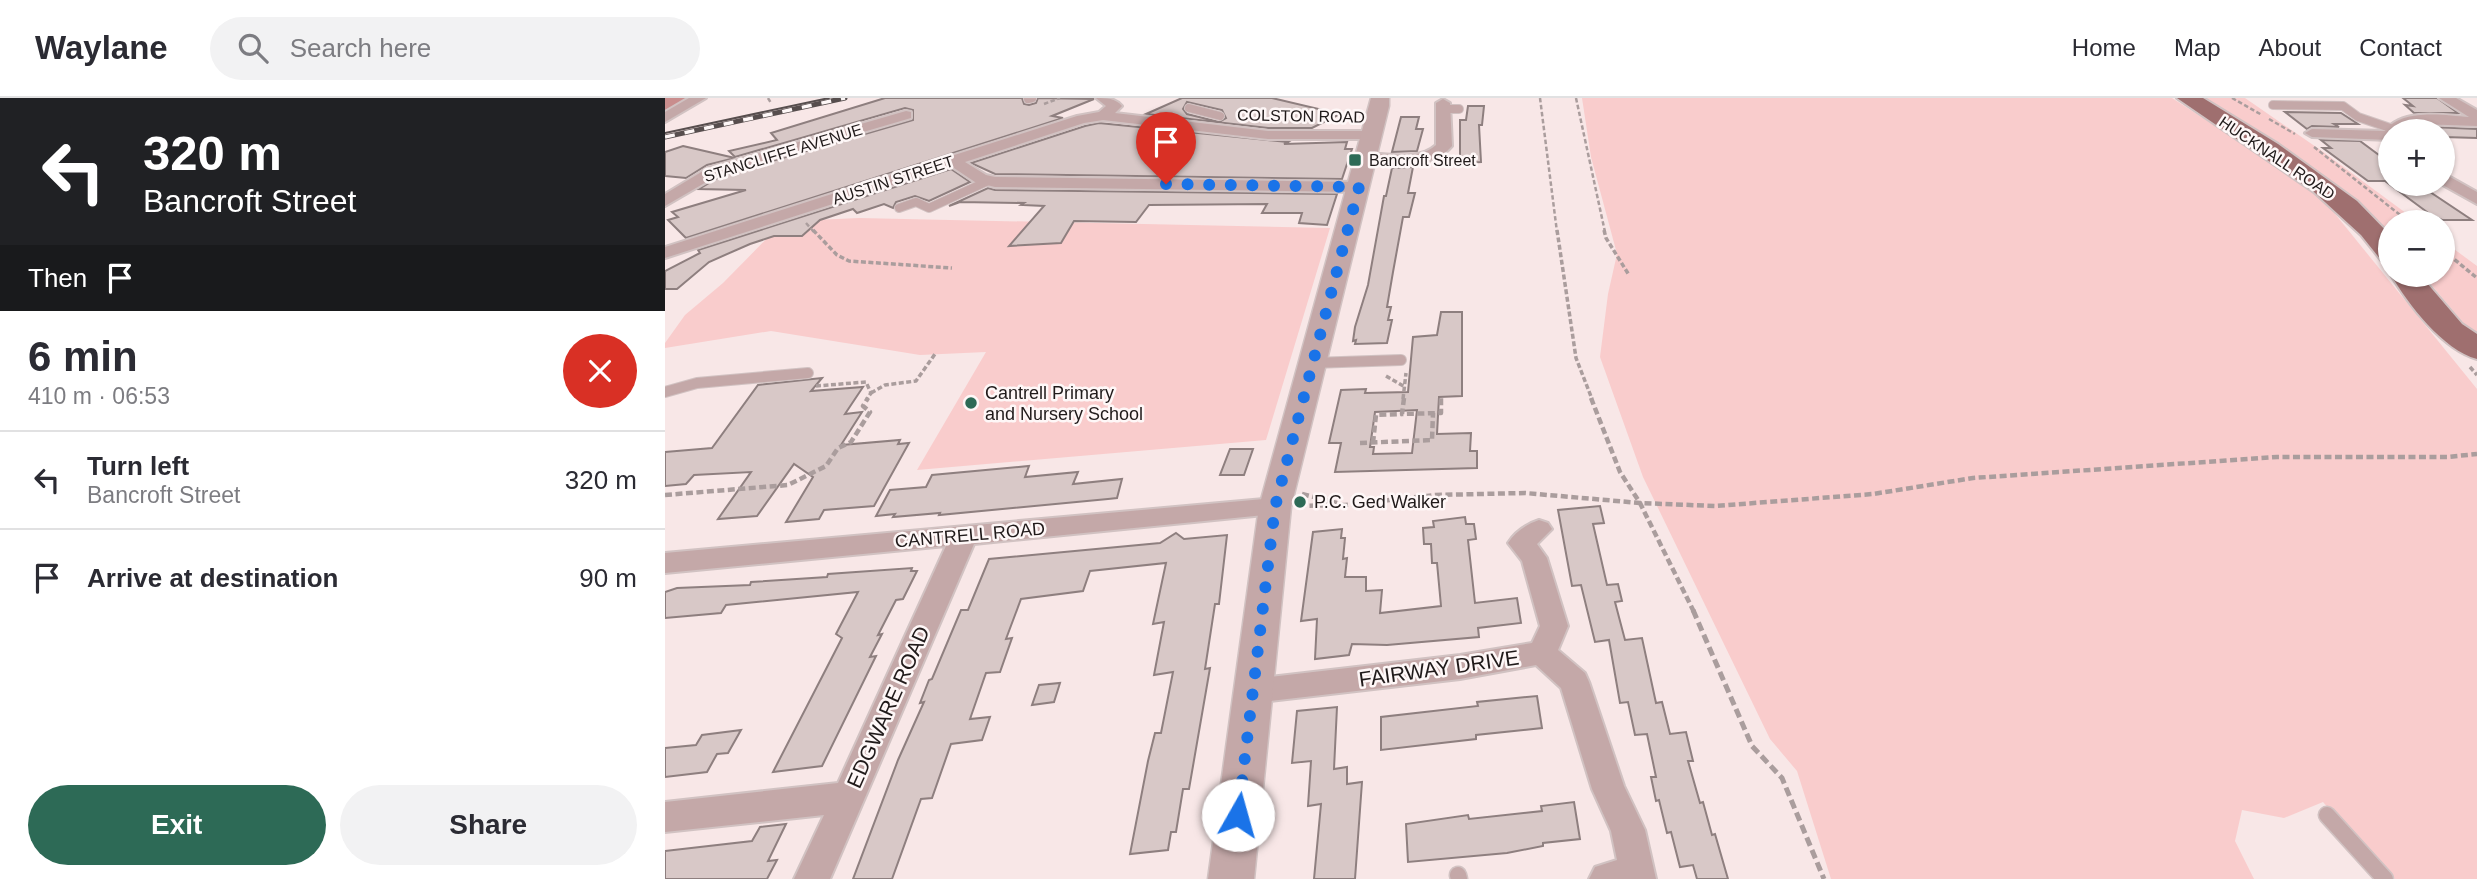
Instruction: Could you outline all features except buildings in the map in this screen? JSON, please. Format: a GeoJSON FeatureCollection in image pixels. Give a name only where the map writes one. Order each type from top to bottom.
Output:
{"type":"FeatureCollection","features":[{"type":"Feature","properties":{"kind":"main road","name":"HUCKNALL ROAD"},"geometry":{"type":"LineString","coordinates":[[2188,98],[2328,189],[2378,239]]}},
{"type":"Feature","properties":{"kind":"main road"},"geometry":{"type":"LineString","coordinates":[[2416,287],[2464,340]]}},
{"type":"Feature","properties":{"kind":"main road"},"geometry":{"type":"LineString","coordinates":[[2464,340],[2452,339],[2477,365]]}},
{"type":"Feature","properties":{"kind":"street"},"geometry":{"type":"LineString","coordinates":[[1231,879],[1277,498],[1380,98]]}},
{"type":"Feature","properties":{"kind":"street"},"geometry":{"type":"LineString","coordinates":[[2446,98],[2477,116]]}},
{"type":"Feature","properties":{"kind":"street"},"geometry":{"type":"LineString","coordinates":[[665,118],[702,99]]}},
{"type":"Feature","properties":{"kind":"street"},"geometry":{"type":"LineString","coordinates":[[1103,116],[1115,106],[1109,100]]}},
{"type":"Feature","properties":{"kind":"street"},"geometry":{"type":"LineString","coordinates":[[954,161],[988,181],[1422,157],[1438,153],[1444,146],[1449,107]]}},
{"type":"Feature","properties":{"kind":"street","name":"STANCLIFFE AVENUE"},"geometry":{"type":"LineString","coordinates":[[665,201],[714,171],[906,115]]}},
{"type":"Feature","properties":{"kind":"street","name":"COLSTON ROAD"},"geometry":{"type":"LineString","coordinates":[[1103,116],[1268,135],[1366,160]]}},
{"type":"Feature","properties":{"kind":"street","name":"AUSTIN STREET"},"geometry":{"type":"LineString","coordinates":[[673,250],[1081,119],[1103,116]]}},
{"type":"Feature","properties":{"kind":"street"},"geometry":{"type":"LineString","coordinates":[[2455,122],[2477,122]]}},
{"type":"Feature","properties":{"kind":"street"},"geometry":{"type":"LineString","coordinates":[[2311,139],[2378,134]]}},
{"type":"Feature","properties":{"kind":"street"},"geometry":{"type":"LineString","coordinates":[[2455,176],[2467,176]]}},
{"type":"Feature","properties":{"kind":"street"},"geometry":{"type":"LineString","coordinates":[[2455,185],[2477,199]]}},
{"type":"Feature","properties":{"kind":"street"},"geometry":{"type":"LineString","coordinates":[[665,232],[673,250]]}},
{"type":"Feature","properties":{"kind":"street","name":"CANTRELL ROAD"},"geometry":{"type":"LineString","coordinates":[[665,563],[964,536],[1277,498]]}},
{"type":"Feature","properties":{"kind":"street","name":"EDGWARE ROAD"},"geometry":{"type":"LineString","coordinates":[[812,879],[964,536]]}},
{"type":"Feature","properties":{"kind":"street"},"geometry":{"type":"LineString","coordinates":[[1520,537],[1534,558],[1554,626],[1542,653]]}},
{"type":"Feature","properties":{"kind":"street","name":"FAIRWAY DRIVE"},"geometry":{"type":"LineString","coordinates":[[1252,691],[1460,667],[1542,653],[1574,682],[1608,789],[1628,830],[1627,877]]}},
{"type":"Feature","properties":{"kind":"street"},"geometry":{"type":"LineString","coordinates":[[665,817],[848,797]]}},
{"type":"Feature","properties":{"kind":"lane"},"geometry":{"type":"LineString","coordinates":[[2273,105],[2343,107],[2378,127]]}},
{"type":"Feature","properties":{"kind":"lane"},"geometry":{"type":"LineString","coordinates":[[1189,108],[1220,116]]}},
{"type":"Feature","properties":{"kind":"lane"},"geometry":{"type":"LineString","coordinates":[[1180,126],[1204,112]]}},
{"type":"Feature","properties":{"kind":"lane"},"geometry":{"type":"LineString","coordinates":[[899,208],[916,202],[929,208],[988,181]]}},
{"type":"Feature","properties":{"kind":"lane"},"geometry":{"type":"LineString","coordinates":[[1312,363],[1404,360]]}},
{"type":"Feature","properties":{"kind":"lane"},"geometry":{"type":"LineString","coordinates":[[665,392],[697,383],[808,373]]}},
{"type":"Feature","properties":{"kind":"lane"},"geometry":{"type":"LineString","coordinates":[[2327,815],[2385,879]]}},
{"type":"Feature","properties":{"kind":"path"},"geometry":{"type":"LineString","coordinates":[[768,98],[771,103]]}},
{"type":"Feature","properties":{"kind":"path"},"geometry":{"type":"LineString","coordinates":[[1040,109],[1042,105],[1060,98]]}},
{"type":"Feature","properties":{"kind":"path"},"geometry":{"type":"LineString","coordinates":[[1539,98],[1576,358],[1620,472],[1640,503],[1701,625],[1752,746],[1782,779],[1824,879]]}},
{"type":"Feature","properties":{"kind":"path"},"geometry":{"type":"LineString","coordinates":[[1576,98],[1606,238],[1629,275]]}},
{"type":"Feature","properties":{"kind":"path"},"geometry":{"type":"LineString","coordinates":[[2311,139],[2395,210]]}},
{"type":"Feature","properties":{"kind":"path"},"geometry":{"type":"LineString","coordinates":[[797,211],[841,258],[866,263],[952,268]]}},
{"type":"Feature","properties":{"kind":"path"},"geometry":{"type":"LineString","coordinates":[[2455,260],[2477,278]]}},
{"type":"Feature","properties":{"kind":"path"},"geometry":{"type":"LineString","coordinates":[[665,495],[788,485],[826,466],[838,448],[851,442],[870,412],[863,406],[871,393],[885,385],[916,381],[935,354]]}},
{"type":"Feature","properties":{"kind":"path"},"geometry":{"type":"LineString","coordinates":[[1402,414],[1404,360]]}},
{"type":"Feature","properties":{"kind":"path"},"geometry":{"type":"LineString","coordinates":[[808,373],[810,386],[866,382],[871,393]]}},
{"type":"Feature","properties":{"kind":"path"},"geometry":{"type":"LineString","coordinates":[[1373,443],[1377,415],[1441,413],[1441,398]]}},
{"type":"Feature","properties":{"kind":"path"},"geometry":{"type":"LineString","coordinates":[[1360,443],[1431,440],[1433,413]]}},
{"type":"Feature","properties":{"kind":"path"},"geometry":{"type":"LineString","coordinates":[[1277,498],[1345,505],[1435,495],[1525,493],[1640,503],[1729,505],[1873,494],[1973,478],[2277,457],[2448,457],[2477,454]]}},
{"type":"Feature","properties":{"kind":"path"},"geometry":{"type":"LineString","coordinates":[[1277,498],[1345,505]]}},
{"type":"Feature","properties":{"kind":"shaded area"},"geometry":{"type":"Polygon","coordinates":[[[1582,98],[2172,98],[2288,173],[2327,204],[2378,267],[2378,287],[2394,287],[2477,389],[2477,879],[2395,879],[2360,845],[2323,802],[2284,818],[2242,810],[2235,841],[2254,879],[1831,879],[1797,771],[1770,739],[1643,477],[1600,357],[1608,294],[1617,254],[1591,157],[1582,98]]]}},
{"type":"Feature","properties":{"kind":"shaded area"},"geometry":{"type":"Polygon","coordinates":[[[2200,98],[2245,98],[2319,149],[2378,193],[2378,196],[2383,196],[2402,210],[2378,210],[2378,228],[2200,98]]]}},
{"type":"Feature","properties":{"kind":"shaded area","name":"Cantrell Primary and Nursery School"},"geometry":{"type":"Polygon","coordinates":[[[806,213],[815,220],[859,218],[1330,228],[1266,440],[917,470],[986,352],[920,355],[771,331],[665,348],[665,343],[685,315],[723,283],[786,219],[806,213]]]}},
{"type":"Feature","properties":{"kind":"shaded area"},"geometry":{"type":"Polygon","coordinates":[[[2455,250],[2477,266],[2477,339],[2433,287],[2455,287],[2455,250]]]}},
{"type":"Feature","properties":{"kind":"waterway"},"geometry":{"type":"LineString","coordinates":[[665,109],[678,99]]}},
{"type":"Feature","properties":{"kind":"tram line"},"geometry":{"type":"LineString","coordinates":[[665,133],[829,98]]}},
{"type":"Feature","properties":{"kind":"railway"},"geometry":{"type":"LineString","coordinates":[[665,137],[845,98]]}},
{"type":"Feature","properties":{"kind":"place","name":"Bancroft Street"},"geometry":{"type":"Point","coordinates":[1355,160]}},
{"type":"Feature","properties":{"kind":"place","name":"Cantrell Primary and Nursery School"},"geometry":{"type":"Point","coordinates":[971,403]}},
{"type":"Feature","properties":{"kind":"place","name":"P.C. Ged Walker"},"geometry":{"type":"Point","coordinates":[1300,502]}},
{"type":"Feature","properties":{"kind":"route"},"geometry":{"type":"LineString","coordinates":[[1166,184],[1359,187],[1275,507],[1238,815]]}}]}
